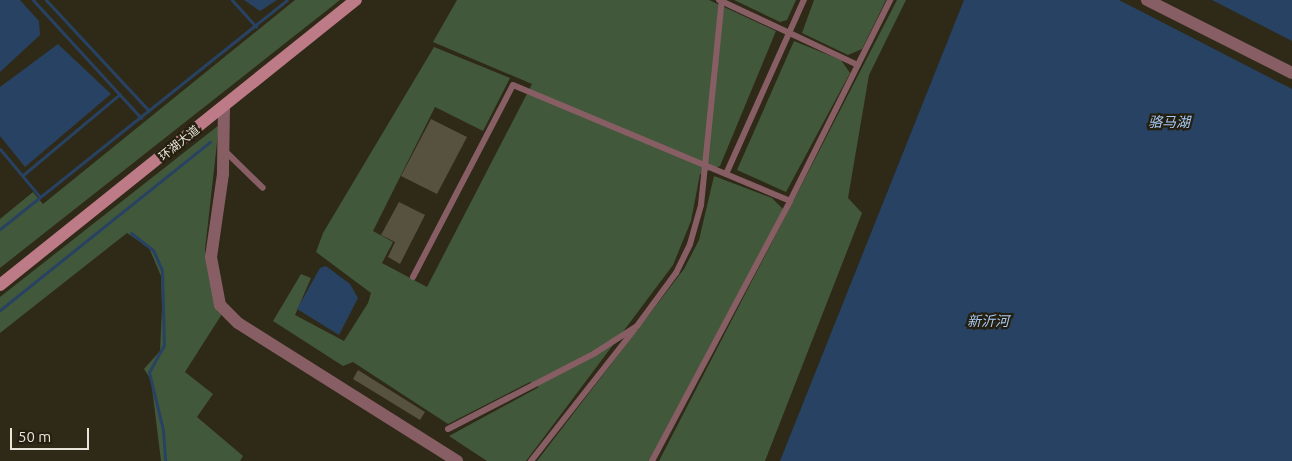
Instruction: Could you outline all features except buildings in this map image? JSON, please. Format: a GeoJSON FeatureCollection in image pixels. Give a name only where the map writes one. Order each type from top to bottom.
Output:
{"type":"FeatureCollection","features":[{"type":"Feature","properties":{"kind":"main road","name":"环湖大道"},"geometry":{"type":"LineString","coordinates":[[0,285],[356,0]]}},
{"type":"Feature","properties":{"kind":"street"},"geometry":{"type":"LineString","coordinates":[[1147,0],[1292,73]]}},
{"type":"Feature","properties":{"kind":"street"},"geometry":{"type":"LineString","coordinates":[[224,107],[224,149],[211,257],[220,305],[238,323],[457,461]]}},
{"type":"Feature","properties":{"kind":"lane"},"geometry":{"type":"LineString","coordinates":[[531,461],[637,326],[676,272],[690,244],[705,165],[721,0],[858,64]]}},
{"type":"Feature","properties":{"kind":"lane"},"geometry":{"type":"LineString","coordinates":[[726,174],[804,0]]}},
{"type":"Feature","properties":{"kind":"lane"},"geometry":{"type":"LineString","coordinates":[[652,461],[790,201],[890,0]]}},
{"type":"Feature","properties":{"kind":"lane"},"geometry":{"type":"LineString","coordinates":[[413,277],[513,85],[790,201]]}},
{"type":"Feature","properties":{"kind":"lane"},"geometry":{"type":"LineString","coordinates":[[224,149],[263,188]]}},
{"type":"Feature","properties":{"kind":"lane"},"geometry":{"type":"LineString","coordinates":[[448,429],[595,353],[637,326]]}},
{"type":"Feature","properties":{"kind":"green space"},"geometry":{"type":"Polygon","coordinates":[[[295,0],[340,0],[0,268],[0,219],[33,192],[43,204],[295,0]]]}},
{"type":"Feature","properties":{"kind":"green space"},"geometry":{"type":"Polygon","coordinates":[[[457,0],[709,0],[776,31],[720,166],[700,174],[691,221],[673,265],[526,461],[487,461],[449,436],[539,387],[530,382],[448,424],[353,362],[343,366],[273,321],[301,274],[311,278],[295,315],[344,341],[368,303],[371,293],[316,252],[323,233],[434,47],[510,78],[483,131],[435,107],[373,231],[393,242],[382,263],[427,287],[532,84],[433,42],[457,0]]]}},
{"type":"Feature","properties":{"kind":"green space"},"geometry":{"type":"Polygon","coordinates":[[[734,0],[796,0],[787,20],[780,22],[734,0]]]}},
{"type":"Feature","properties":{"kind":"green space"},"geometry":{"type":"Polygon","coordinates":[[[814,0],[886,0],[862,49],[848,55],[802,33],[814,0]]]}},
{"type":"Feature","properties":{"kind":"green space"},"geometry":{"type":"Polygon","coordinates":[[[897,0],[906,0],[869,75],[848,198],[862,213],[765,461],[659,461],[897,0]]]}},
{"type":"Feature","properties":{"kind":"green space"},"geometry":{"type":"Polygon","coordinates":[[[794,41],[841,60],[850,73],[786,192],[737,170],[794,41]]]}},
{"type":"Feature","properties":{"kind":"green space"},"geometry":{"type":"Polygon","coordinates":[[[219,125],[205,250],[215,307],[222,314],[185,372],[213,394],[197,417],[243,456],[240,461],[161,461],[151,380],[144,369],[160,351],[162,307],[161,276],[149,248],[127,233],[0,333],[0,297],[219,125]]]}},
{"type":"Feature","properties":{"kind":"green space"},"geometry":{"type":"Polygon","coordinates":[[[714,176],[772,198],[783,209],[649,461],[537,461],[684,269],[699,240],[714,176]]]}},
{"type":"Feature","properties":{"kind":"water"},"geometry":{"type":"Polygon","coordinates":[[[0,0],[20,0],[39,21],[40,35],[0,72],[0,0]]]}},
{"type":"Feature","properties":{"kind":"water"},"geometry":{"type":"Polygon","coordinates":[[[244,0],[277,0],[260,11],[244,0]]]}},
{"type":"Feature","properties":{"kind":"water"},"geometry":{"type":"Polygon","coordinates":[[[964,0],[1292,0],[1292,461],[780,461],[964,0]]]}},
{"type":"Feature","properties":{"kind":"water"},"geometry":{"type":"Polygon","coordinates":[[[58,44],[111,94],[25,167],[0,136],[0,87],[58,44]]]}},
{"type":"Feature","properties":{"kind":"water"},"geometry":{"type":"Polygon","coordinates":[[[326,266],[350,284],[358,298],[339,335],[297,309],[320,268],[326,266]]]}},
{"type":"Feature","properties":{"kind":"pier"},"geometry":{"type":"Polygon","coordinates":[[[1119,0],[1212,0],[1292,41],[1292,89],[1119,0]]]}},
{"type":"Feature","properties":{"kind":"waterway"},"geometry":{"type":"LineString","coordinates":[[33,0],[141,118]]}},
{"type":"Feature","properties":{"kind":"waterway"},"geometry":{"type":"LineString","coordinates":[[46,0],[149,111]]}},
{"type":"Feature","properties":{"kind":"waterway"},"geometry":{"type":"LineString","coordinates":[[232,0],[256,27]]}},
{"type":"Feature","properties":{"kind":"waterway"},"geometry":{"type":"LineString","coordinates":[[0,229],[287,0]]}},
{"type":"Feature","properties":{"kind":"waterway"},"geometry":{"type":"LineString","coordinates":[[23,175],[120,94]]}},
{"type":"Feature","properties":{"kind":"waterway"},"geometry":{"type":"LineString","coordinates":[[0,310],[210,142]]}},
{"type":"Feature","properties":{"kind":"waterway"},"geometry":{"type":"LineString","coordinates":[[0,149],[40,197]]}},
{"type":"Feature","properties":{"kind":"waterway"},"geometry":{"type":"LineString","coordinates":[[131,233],[153,250],[162,270],[164,345],[149,372],[163,430],[165,461]]}},
{"type":"Feature","properties":{"kind":"water label","name":"骆马湖"},"geometry":{"type":"Point","coordinates":[1169,122]}},
{"type":"Feature","properties":{"kind":"water label","name":"新沂河"},"geometry":{"type":"Point","coordinates":[988,321]}}]}
